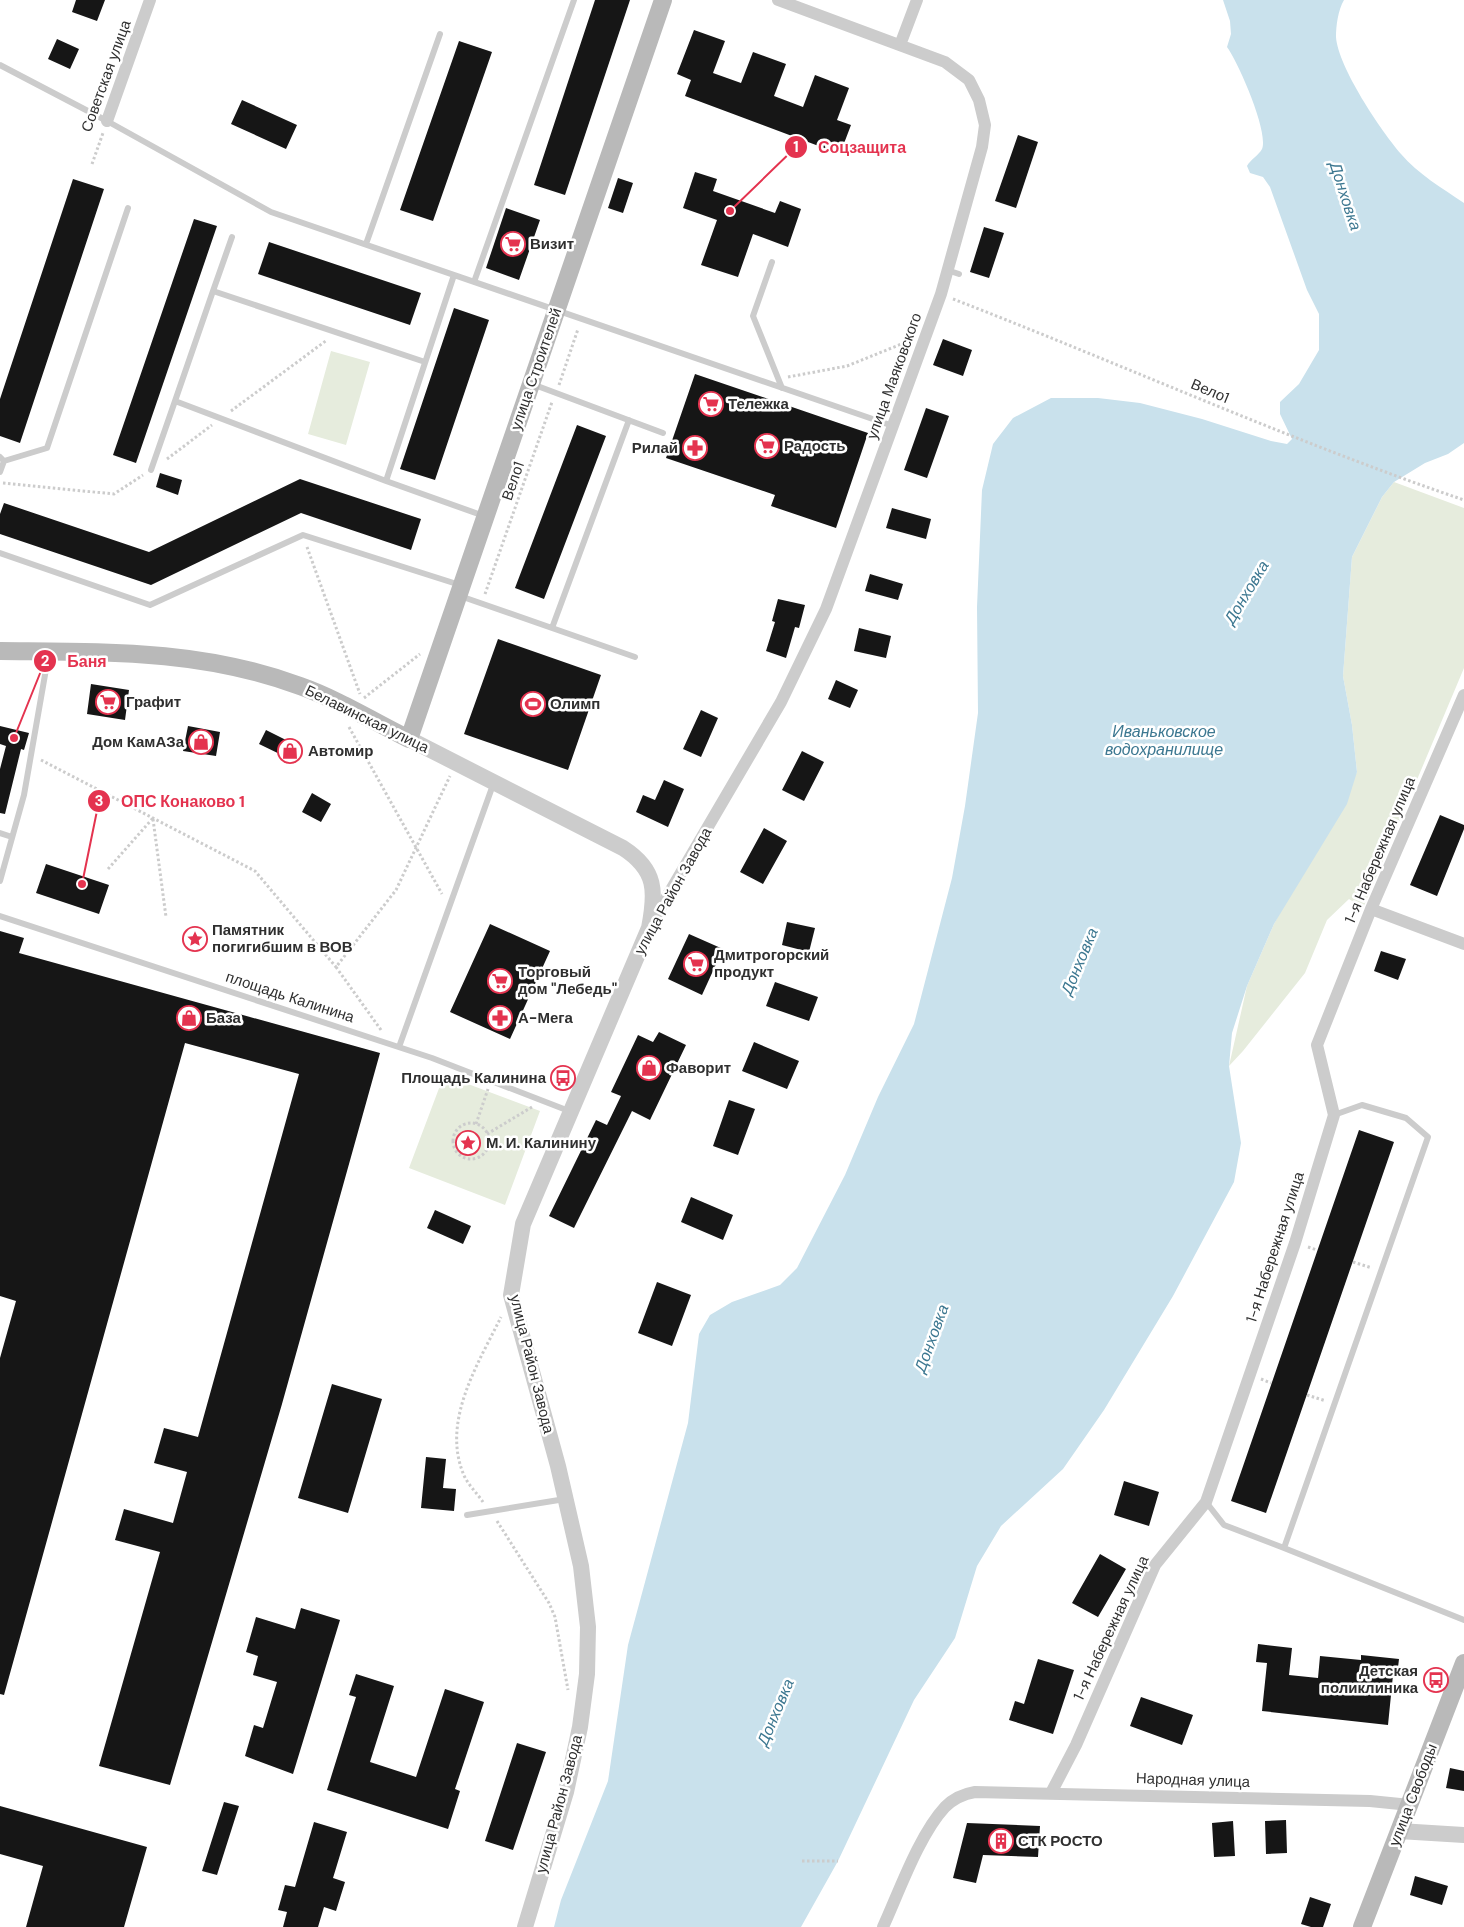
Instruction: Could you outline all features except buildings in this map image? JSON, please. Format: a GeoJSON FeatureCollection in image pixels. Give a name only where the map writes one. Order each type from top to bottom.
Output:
{"type":"FeatureCollection","features":[{"type":"Feature","properties":{"kind":"main road","name":"улица Строителей"},"geometry":{"type":"LineString","coordinates":[[409,739],[664,0]]}},
{"type":"Feature","properties":{"kind":"main road","name":"Белавинская улица"},"geometry":{"type":"LineString","coordinates":[[0,651],[138,652],[193,658],[246,669],[301,686],[409,739]]}},
{"type":"Feature","properties":{"kind":"main road","name":"улица Свободы"},"geometry":{"type":"LineString","coordinates":[[1362,1927],[1464,1663]]}},
{"type":"Feature","properties":{"kind":"street","name":"Советская улица"},"geometry":{"type":"LineString","coordinates":[[107,121],[150,0]]}},
{"type":"Feature","properties":{"kind":"street","name":"улица Маяковского"},"geometry":{"type":"LineString","coordinates":[[778,0],[945,62],[969,80],[979,100],[985,125],[982,147],[953,272],[893,426],[826,609],[781,702]]}},
{"type":"Feature","properties":{"kind":"street"},"geometry":{"type":"LineString","coordinates":[[900,45],[917,0]]}},
{"type":"Feature","properties":{"kind":"street","name":"1-я Набережная улица"},"geometry":{"type":"LineString","coordinates":[[1051,1793],[1076,1745],[1155,1565],[1206,1502],[1296,1243],[1334,1115],[1317,1045],[1371,909],[1464,695]]}},
{"type":"Feature","properties":{"kind":"street","name":"улица Район Завода"},"geometry":{"type":"LineString","coordinates":[[525,1927],[566,1792],[580,1727],[587,1674],[588,1627],[581,1566],[566,1499],[511,1295],[523,1224],[569,1111],[649,928],[781,702]]}},
{"type":"Feature","properties":{"kind":"street","name":"Белавинская улица"},"geometry":{"type":"LineString","coordinates":[[409,739],[588,828],[632,854],[642,863],[652,882],[653,905],[649,928]]}},
{"type":"Feature","properties":{"kind":"street"},"geometry":{"type":"LineString","coordinates":[[1371,909],[1464,944]]}},
{"type":"Feature","properties":{"kind":"street","name":"Народная улица"},"geometry":{"type":"LineString","coordinates":[[883,1927],[928,1831],[945,1807],[963,1794],[975,1792],[1051,1793],[1360,1801],[1410,1805]]}},
{"type":"Feature","properties":{"kind":"street"},"geometry":{"type":"LineString","coordinates":[[1399,1831],[1464,1835]]}},
{"type":"Feature","properties":{"kind":"lane"},"geometry":{"type":"LineString","coordinates":[[474,282],[574,0]]}},
{"type":"Feature","properties":{"kind":"lane"},"geometry":{"type":"LineString","coordinates":[[366,244],[440,34]]}},
{"type":"Feature","properties":{"kind":"lane"},"geometry":{"type":"LineString","coordinates":[[0,64],[271,212],[893,426]]}},
{"type":"Feature","properties":{"kind":"lane"},"geometry":{"type":"LineString","coordinates":[[0,472],[2,459],[47,448],[128,208]]}},
{"type":"Feature","properties":{"kind":"lane"},"geometry":{"type":"LineString","coordinates":[[151,470],[232,237]]}},
{"type":"Feature","properties":{"kind":"lane"},"geometry":{"type":"LineString","coordinates":[[772,262],[753,316],[782,388]]}},
{"type":"Feature","properties":{"kind":"lane"},"geometry":{"type":"LineString","coordinates":[[386,481],[454,275]]}},
{"type":"Feature","properties":{"kind":"lane"},"geometry":{"type":"LineString","coordinates":[[213,291],[425,362]]}},
{"type":"Feature","properties":{"kind":"lane"},"geometry":{"type":"LineString","coordinates":[[531,384],[662,433]]}},
{"type":"Feature","properties":{"kind":"lane"},"geometry":{"type":"LineString","coordinates":[[175,401],[386,481],[485,516]]}},
{"type":"Feature","properties":{"kind":"lane"},"geometry":{"type":"LineString","coordinates":[[552,628],[629,420]]}},
{"type":"Feature","properties":{"kind":"lane"},"geometry":{"type":"LineString","coordinates":[[0,553],[150,605],[302,535],[460,591],[481,604],[635,658]]}},
{"type":"Feature","properties":{"kind":"lane"},"geometry":{"type":"LineString","coordinates":[[0,881],[24,795],[49,651]]}},
{"type":"Feature","properties":{"kind":"lane"},"geometry":{"type":"LineString","coordinates":[[399,1047],[494,782]]}},
{"type":"Feature","properties":{"kind":"lane"},"geometry":{"type":"LineString","coordinates":[[0,833],[12,837]]}},
{"type":"Feature","properties":{"kind":"lane","name":"площадь Калинина"},"geometry":{"type":"LineString","coordinates":[[0,916],[391,1044],[491,1080],[569,1111]]}},
{"type":"Feature","properties":{"kind":"lane"},"geometry":{"type":"LineString","coordinates":[[1284,1548],[1428,1137],[1406,1118],[1362,1105],[1334,1115]]}},
{"type":"Feature","properties":{"kind":"lane"},"geometry":{"type":"LineString","coordinates":[[467,1515],[566,1499]]}},
{"type":"Feature","properties":{"kind":"lane"},"geometry":{"type":"LineString","coordinates":[[1206,1502],[1224,1526],[1464,1620]]}},
{"type":"Feature","properties":{"kind":"path","name":"Советская улица"},"geometry":{"type":"LineString","coordinates":[[92,164],[107,121]]}},
{"type":"Feature","properties":{"kind":"path","name":"Вело1"},"geometry":{"type":"LineString","coordinates":[[950,298],[1092,353],[1282,433],[1464,500]]}},
{"type":"Feature","properties":{"kind":"path","name":"Вело1"},"geometry":{"type":"LineString","coordinates":[[481,604],[579,326]]}},
{"type":"Feature","properties":{"kind":"path"},"geometry":{"type":"LineString","coordinates":[[0,483],[114,494],[151,470],[337,332]]}},
{"type":"Feature","properties":{"kind":"path"},"geometry":{"type":"LineString","coordinates":[[777,379],[847,366],[914,338]]}},
{"type":"Feature","properties":{"kind":"path"},"geometry":{"type":"LineString","coordinates":[[302,535],[362,700]]}},
{"type":"Feature","properties":{"kind":"path"},"geometry":{"type":"LineString","coordinates":[[348,726],[449,907]]}},
{"type":"Feature","properties":{"kind":"path"},"geometry":{"type":"LineString","coordinates":[[31,755],[255,871],[336,967],[391,1044]]}},
{"type":"Feature","properties":{"kind":"path"},"geometry":{"type":"LineString","coordinates":[[336,967],[396,890],[452,774]]}},
{"type":"Feature","properties":{"kind":"path"},"geometry":{"type":"LineString","coordinates":[[108,869],[153,818]]}},
{"type":"Feature","properties":{"kind":"path"},"geometry":{"type":"LineString","coordinates":[[153,818],[166,917]]}},
{"type":"Feature","properties":{"kind":"path"},"geometry":{"type":"LineString","coordinates":[[476,1124],[491,1080]]}},
{"type":"Feature","properties":{"kind":"path"},"geometry":{"type":"LineString","coordinates":[[487,1134],[543,1100]]}},
{"type":"Feature","properties":{"kind":"path"},"geometry":{"type":"LineString","coordinates":[[465,1124],[476,1124],[487,1134],[488,1144],[484,1154],[474,1159],[464,1158],[456,1151],[453,1140],[456,1130],[465,1124]]}},
{"type":"Feature","properties":{"kind":"path"},"geometry":{"type":"LineString","coordinates":[[1353,1262],[1380,1271]]}},
{"type":"Feature","properties":{"kind":"path"},"geometry":{"type":"LineString","coordinates":[[511,1295],[464,1395],[456,1435],[464,1475],[490,1511],[549,1603],[561,1648]]}},
{"type":"Feature","properties":{"kind":"path"},"geometry":{"type":"LineString","coordinates":[[1307,1395],[1335,1404]]}},
{"type":"Feature","properties":{"kind":"path"},"geometry":{"type":"LineString","coordinates":[[802,1861],[838,1861]]}},
{"type":"Feature","properties":{"kind":"green space"},"geometry":{"type":"Polygon","coordinates":[[[331,351],[370,362],[346,445],[308,434],[331,351]]]}},
{"type":"Feature","properties":{"kind":"green space"},"geometry":{"type":"Polygon","coordinates":[[[1394,482],[1464,508],[1464,668],[1363,908],[1349,899],[1327,920],[1305,973],[1229,1066],[1247,986],[1274,924],[1357,772],[1352,725],[1343,676],[1352,557],[1382,497],[1394,482]]]}},
{"type":"Feature","properties":{"kind":"green space"},"geometry":{"type":"Polygon","coordinates":[[[444,1075],[540,1111],[505,1205],[409,1168],[444,1075]]]}},
{"type":"Feature","properties":{"kind":"water","name":"Иваньковское водохранилище"},"geometry":{"type":"Polygon","coordinates":[[[1223,0],[1344,0],[1340,8],[1336,37],[1344,65],[1362,98],[1393,144],[1408,161],[1464,203],[1464,443],[1448,454],[1425,463],[1394,482],[1382,497],[1352,557],[1343,676],[1352,725],[1357,772],[1347,804],[1274,924],[1247,986],[1232,1033],[1229,1066],[1241,1143],[1234,1182],[1173,1296],[1104,1410],[1063,1469],[1001,1526],[977,1566],[955,1638],[914,1700],[838,1861],[801,1927],[554,1927],[561,1900],[608,1781],[628,1645],[688,1423],[699,1334],[710,1315],[732,1302],[780,1285],[797,1268],[845,1175],[878,1097],[914,1024],[952,878],[965,806],[978,713],[977,607],[982,490],[993,444],[1013,418],[1051,398],[1098,398],[1140,403],[1202,419],[1271,441],[1287,444],[1292,439],[1280,414],[1280,402],[1299,384],[1319,350],[1319,314],[1307,290],[1270,187],[1263,177],[1250,173],[1247,166],[1262,149],[1263,140],[1251,97],[1227,47],[1231,34],[1230,21],[1223,0]]]}},
{"type":"Feature","properties":{"kind":"place","name":"Соцзащита"},"geometry":{"type":"Point","coordinates":[730,211]}},
{"type":"Feature","properties":{"kind":"place","name":"Визит"},"geometry":{"type":"Point","coordinates":[513,244]}},
{"type":"Feature","properties":{"kind":"place","name":"Тележка"},"geometry":{"type":"Point","coordinates":[711,404]}},
{"type":"Feature","properties":{"kind":"place","name":"Радость"},"geometry":{"type":"Point","coordinates":[767,446]}},
{"type":"Feature","properties":{"kind":"place","name":"Рилай"},"geometry":{"type":"Point","coordinates":[695,448]}},
{"type":"Feature","properties":{"kind":"place","name":"Графит"},"geometry":{"type":"Point","coordinates":[108,702]}},
{"type":"Feature","properties":{"kind":"place","name":"Олимп"},"geometry":{"type":"Point","coordinates":[533,704]}},
{"type":"Feature","properties":{"kind":"place","name":"Баня"},"geometry":{"type":"Point","coordinates":[14,738]}},
{"type":"Feature","properties":{"kind":"place","name":"Дом КамАЗа"},"geometry":{"type":"Point","coordinates":[201,742]}},
{"type":"Feature","properties":{"kind":"place","name":"Автомир"},"geometry":{"type":"Point","coordinates":[290,751]}},
{"type":"Feature","properties":{"kind":"place","name":"ОПС Конаково 1"},"geometry":{"type":"Point","coordinates":[82,884]}},
{"type":"Feature","properties":{"kind":"place","name":"Памятник погигибшим в ВОВ"},"geometry":{"type":"Point","coordinates":[195,939]}},
{"type":"Feature","properties":{"kind":"place","name":"Дмитрогорский продукт"},"geometry":{"type":"Point","coordinates":[696,964]}},
{"type":"Feature","properties":{"kind":"place","name":"Торговый дом \"Лебедь\""},"geometry":{"type":"Point","coordinates":[500,981]}},
{"type":"Feature","properties":{"kind":"place","name":"База"},"geometry":{"type":"Point","coordinates":[189,1018]}},
{"type":"Feature","properties":{"kind":"place","name":"А-Мега"},"geometry":{"type":"Point","coordinates":[500,1018]}},
{"type":"Feature","properties":{"kind":"place","name":"Фаворит"},"geometry":{"type":"Point","coordinates":[649,1068]}},
{"type":"Feature","properties":{"kind":"place","name":"Площадь Калинина"},"geometry":{"type":"Point","coordinates":[563,1078]}},
{"type":"Feature","properties":{"kind":"place","name":"М. И. Калинину"},"geometry":{"type":"Point","coordinates":[468,1143]}},
{"type":"Feature","properties":{"kind":"place","name":"Детская поликлиника"},"geometry":{"type":"Point","coordinates":[1436,1680]}},
{"type":"Feature","properties":{"kind":"place","name":"СТК РОСТО"},"geometry":{"type":"Point","coordinates":[1001,1841]}},
{"type":"Feature","properties":{"kind":"water label","name":"Донховка"},"geometry":{"type":"Point","coordinates":[1346,196]}},
{"type":"Feature","properties":{"kind":"water label","name":"Донховка"},"geometry":{"type":"Point","coordinates":[1246,592]}},
{"type":"Feature","properties":{"kind":"water label","name":"Донховка"},"geometry":{"type":"Point","coordinates":[1079,961]}},
{"type":"Feature","properties":{"kind":"water label","name":"Донховка"},"geometry":{"type":"Point","coordinates":[931,1338]}},
{"type":"Feature","properties":{"kind":"water label","name":"Донховка"},"geometry":{"type":"Point","coordinates":[775,1712]}}]}
